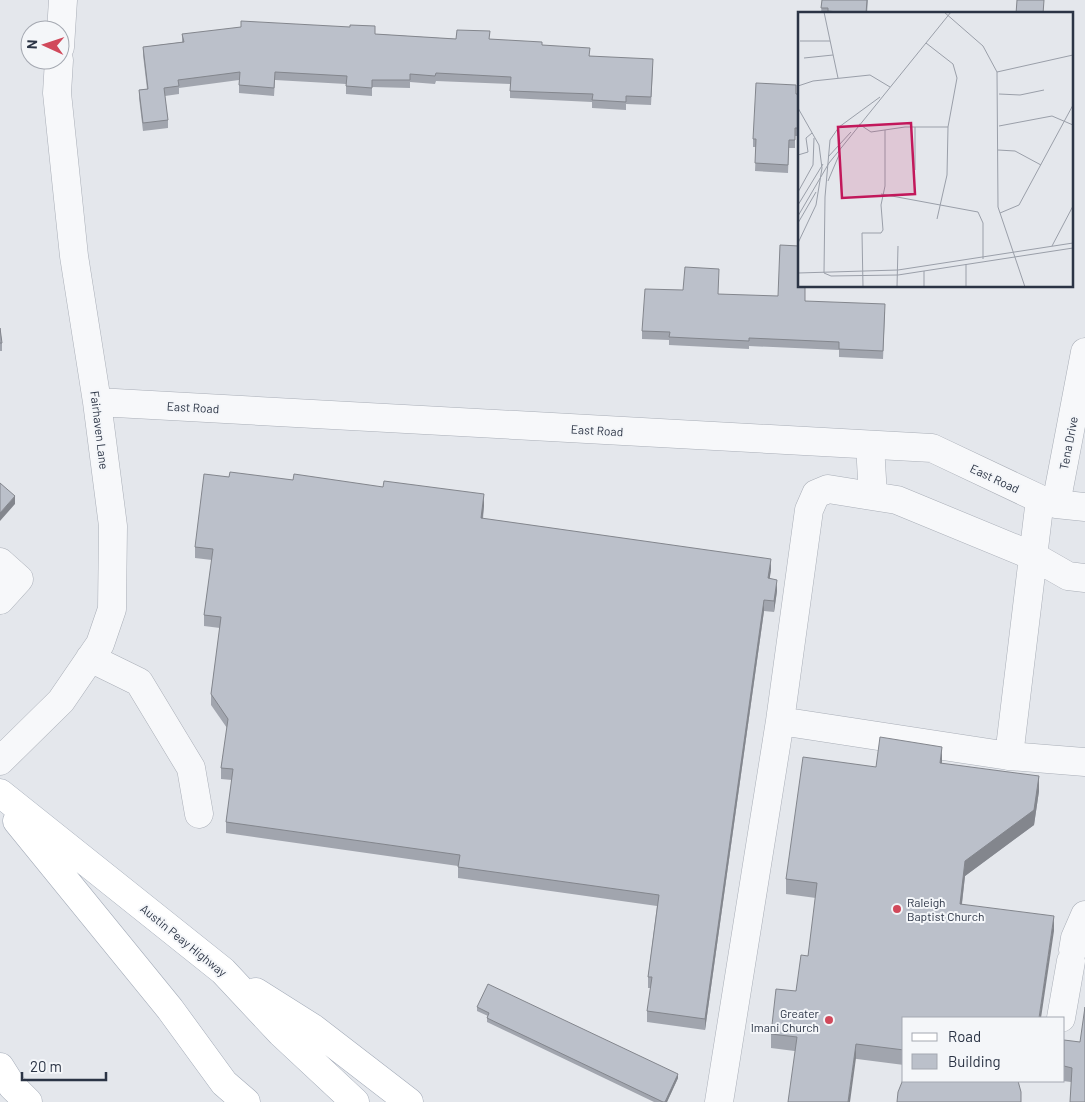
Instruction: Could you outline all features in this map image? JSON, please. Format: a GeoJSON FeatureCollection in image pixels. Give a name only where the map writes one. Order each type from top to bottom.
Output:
{"type":"FeatureCollection","features":[{"type":"Feature","properties":{"kind":"main road","name":"Austin Peay Highway"},"geometry":{"type":"LineString","coordinates":[[0,793],[224,971],[281,1033],[355,1102]]}},
{"type":"Feature","properties":{"kind":"main road"},"geometry":{"type":"LineString","coordinates":[[0,801],[170,1009],[224,1083],[246,1102]]}},
{"type":"Feature","properties":{"kind":"main road"},"geometry":{"type":"LineString","coordinates":[[224,971],[313,1028],[409,1102]]}},
{"type":"Feature","properties":{"kind":"main road"},"geometry":{"type":"LineString","coordinates":[[0,1067],[12,1086],[28,1102]]}},
{"type":"Feature","properties":{"kind":"street"},"geometry":{"type":"LineString","coordinates":[[62,20],[63,0]]}},
{"type":"Feature","properties":{"kind":"street","name":"Fairhaven Lane"},"geometry":{"type":"LineString","coordinates":[[0,761],[61,701],[100,644],[112,608],[112,526],[97,402],[74,256],[58,93],[59,70]]}},
{"type":"Feature","properties":{"kind":"street","name":"Tena Drive"},"geometry":{"type":"LineString","coordinates":[[1009,756],[1033,556],[1085,352]]}},
{"type":"Feature","properties":{"kind":"street","name":"East Road"},"geometry":{"type":"LineString","coordinates":[[97,402],[932,448],[1048,502],[1085,507]]}},
{"type":"Feature","properties":{"kind":"street"},"geometry":{"type":"LineString","coordinates":[[870,445],[873,496]]}},
{"type":"Feature","properties":{"kind":"street"},"geometry":{"type":"LineString","coordinates":[[719,1102],[780,721],[809,510],[816,494],[828,489],[897,500],[1033,556],[1068,576],[1085,578]]}},
{"type":"Feature","properties":{"kind":"street"},"geometry":{"type":"LineString","coordinates":[[0,562],[19,579],[0,600]]}},
{"type":"Feature","properties":{"kind":"street"},"geometry":{"type":"LineString","coordinates":[[90,658],[139,682],[191,768],[199,814]]}},
{"type":"Feature","properties":{"kind":"street"},"geometry":{"type":"LineString","coordinates":[[780,721],[1009,756],[1085,762]]}},
{"type":"Feature","properties":{"kind":"street"},"geometry":{"type":"LineString","coordinates":[[1061,1017],[1075,938],[1085,915]]}},
{"type":"Feature","properties":{"kind":"building"},"geometry":{"type":"Polygon","coordinates":[[[822,0],[867,0],[866,12],[838,12],[828,11],[828,8],[821,8],[822,0]]]}},
{"type":"Feature","properties":{"kind":"building"},"geometry":{"type":"Polygon","coordinates":[[[1017,0],[1044,0],[1043,12],[1016,12],[1017,0]]]}},
{"type":"Feature","properties":{"kind":"building"},"geometry":{"type":"Polygon","coordinates":[[[241,21],[350,27],[350,25],[375,26],[375,34],[456,39],[457,30],[490,31],[489,39],[542,42],[542,45],[590,48],[589,56],[653,59],[651,97],[626,96],[626,102],[592,100],[593,94],[510,91],[511,77],[436,73],[435,76],[410,74],[410,80],[372,80],[372,88],[346,86],[347,76],[275,72],[274,88],[239,85],[240,72],[178,80],[179,86],[164,88],[168,120],[143,123],[139,90],[148,89],[143,47],[184,42],[182,34],[241,27],[241,21]]]}},
{"type":"Feature","properties":{"kind":"building"},"geometry":{"type":"Polygon","coordinates":[[[756,83],[796,85],[796,94],[798,94],[798,128],[795,128],[795,140],[789,140],[788,165],[755,163],[756,139],[753,139],[756,83]]]}},
{"type":"Feature","properties":{"kind":"building"},"geometry":{"type":"Polygon","coordinates":[[[780,245],[798,246],[798,288],[805,288],[805,301],[885,304],[883,351],[839,349],[839,342],[749,338],[749,341],[669,337],[670,332],[642,331],[645,289],[683,290],[685,267],[719,269],[718,294],[778,296],[780,245]]]}},
{"type":"Feature","properties":{"kind":"building"},"geometry":{"type":"Polygon","coordinates":[[[230,472],[293,480],[294,474],[383,487],[384,481],[484,494],[481,518],[771,559],[768,578],[777,580],[774,601],[764,600],[705,1019],[647,1011],[652,977],[648,977],[659,895],[458,867],[460,855],[226,822],[233,769],[221,768],[228,719],[211,694],[221,617],[204,615],[213,549],[195,547],[204,474],[229,477],[230,472]]]}},
{"type":"Feature","properties":{"kind":"building"},"geometry":{"type":"Polygon","coordinates":[[[0,483],[15,496],[0,513],[0,483]]]}},
{"type":"Feature","properties":{"kind":"building"},"geometry":{"type":"Polygon","coordinates":[[[880,737],[942,747],[940,763],[1039,776],[1034,810],[965,861],[960,904],[1054,916],[1039,1017],[902,1017],[902,1050],[856,1044],[848,1102],[788,1102],[797,1037],[771,1034],[776,989],[796,991],[801,955],[808,956],[817,883],[786,879],[803,757],[876,767],[880,737]]]}},
{"type":"Feature","properties":{"kind":"building"},"geometry":{"type":"Polygon","coordinates":[[[488,984],[678,1074],[665,1102],[487,1018],[489,1013],[477,1007],[488,984]]]}},
{"type":"Feature","properties":{"kind":"building"},"geometry":{"type":"Polygon","coordinates":[[[1085,1007],[1085,1102],[1070,1102],[1072,1068],[1065,1066],[1065,1040],[1080,1042],[1085,1007]]]}},
{"type":"Feature","properties":{"kind":"building"},"geometry":{"type":"Polygon","coordinates":[[[902,1082],[1018,1082],[1021,1102],[897,1102],[902,1082]]]}},
{"type":"Feature","properties":{"kind":"place","name":"Raleigh Baptist Church"},"geometry":{"type":"Point","coordinates":[897,909]}},
{"type":"Feature","properties":{"kind":"place","name":"Greater Imani Church"},"geometry":{"type":"Point","coordinates":[829,1020]}}]}
